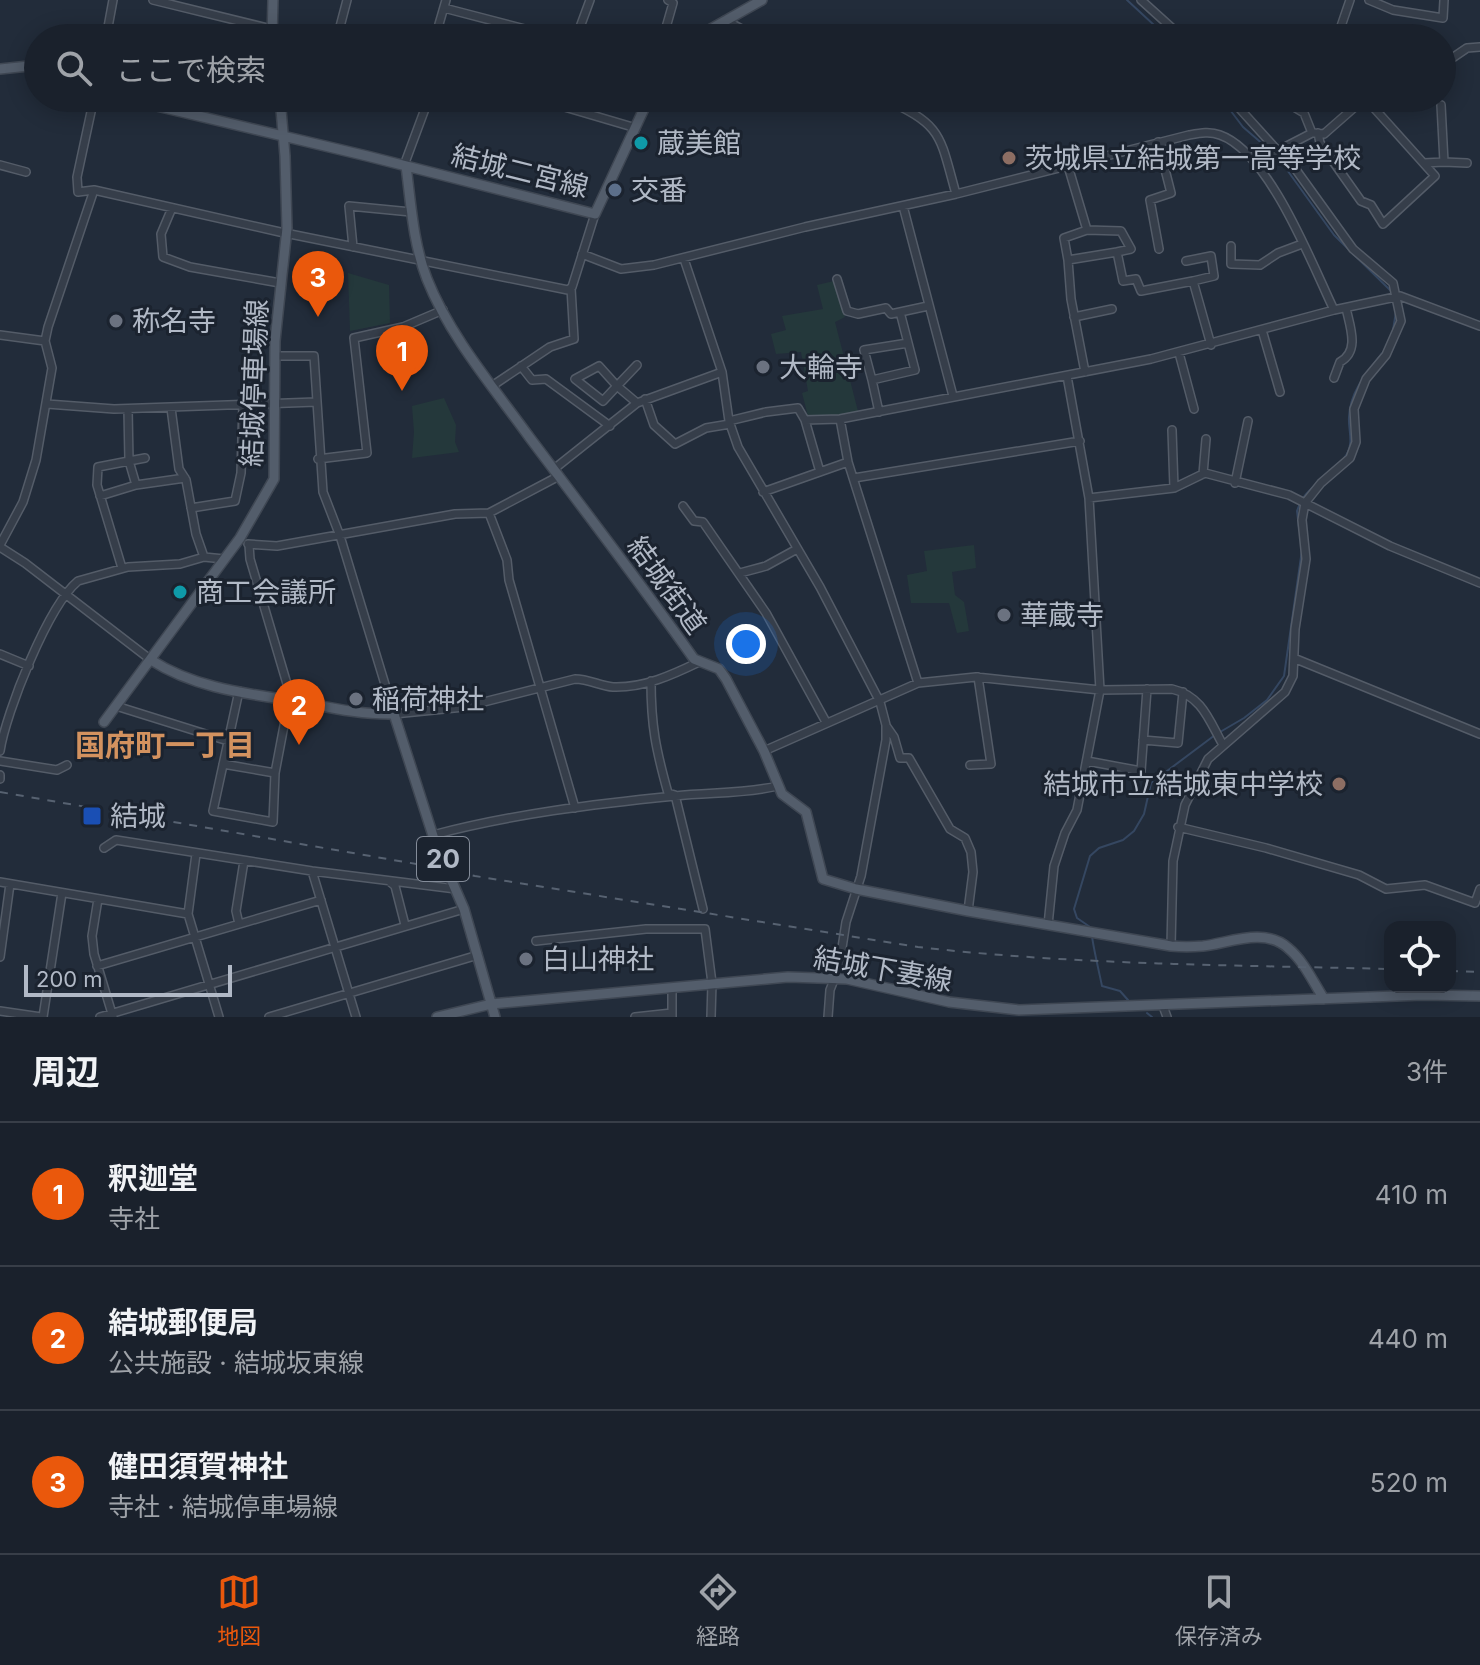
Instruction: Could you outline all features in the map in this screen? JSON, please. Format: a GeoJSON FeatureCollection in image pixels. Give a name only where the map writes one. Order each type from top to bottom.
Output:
{"type":"FeatureCollection","features":[{"type":"Feature","properties":{"kind":"main road"},"geometry":{"type":"LineString","coordinates":[[272,24],[273,0]]}},
{"type":"Feature","properties":{"kind":"main road"},"geometry":{"type":"LineString","coordinates":[[718,24],[762,0]]}},
{"type":"Feature","properties":{"kind":"main road"},"geometry":{"type":"LineString","coordinates":[[0,69],[24,66]]}},
{"type":"Feature","properties":{"kind":"main road"},"geometry":{"type":"LineString","coordinates":[[182,112],[406,166]]}},
{"type":"Feature","properties":{"kind":"main road","name":"結城停車場線"},"geometry":{"type":"LineString","coordinates":[[104,722],[240,538],[274,479],[275,356],[287,234],[281,112]]}},
{"type":"Feature","properties":{"kind":"main road","name":"結城二宮線"},"geometry":{"type":"LineString","coordinates":[[406,166],[595,214],[643,112]]}},
{"type":"Feature","properties":{"kind":"main road","name":"結城街道"},"geometry":{"type":"LineString","coordinates":[[406,166],[421,261],[443,310],[492,386],[694,659],[719,669],[726,679],[764,751],[778,786],[787,799],[806,812],[823,879],[856,889],[968,911],[1171,946],[1204,946],[1254,938],[1272,940],[1289,948],[1324,999]]}},
{"type":"Feature","properties":{"kind":"main road"},"geometry":{"type":"LineString","coordinates":[[151,660],[194,682],[371,714],[394,714]]}},
{"type":"Feature","properties":{"kind":"main road","name":"20"},"geometry":{"type":"LineString","coordinates":[[394,714],[433,835],[464,909],[495,1017]]}},
{"type":"Feature","properties":{"kind":"main road","name":"結城下妻線"},"geometry":{"type":"LineString","coordinates":[[437,1017],[491,1004],[788,977],[834,978],[961,1005],[1030,1014],[1324,999]]}},
{"type":"Feature","properties":{"kind":"main road"},"geometry":{"type":"LineString","coordinates":[[1324,999],[1480,996]]}},
{"type":"Feature","properties":{"kind":"street"},"geometry":{"type":"LineString","coordinates":[[109,24],[113,0]]}},
{"type":"Feature","properties":{"kind":"street"},"geometry":{"type":"LineString","coordinates":[[153,0],[237,24]]}},
{"type":"Feature","properties":{"kind":"street"},"geometry":{"type":"LineString","coordinates":[[341,24],[347,0]]}},
{"type":"Feature","properties":{"kind":"street"},"geometry":{"type":"LineString","coordinates":[[581,24],[590,0]]}},
{"type":"Feature","properties":{"kind":"street"},"geometry":{"type":"LineString","coordinates":[[667,24],[673,3],[668,0]]}},
{"type":"Feature","properties":{"kind":"street"},"geometry":{"type":"LineString","coordinates":[[1141,0],[1168,24]]}},
{"type":"Feature","properties":{"kind":"street"},"geometry":{"type":"LineString","coordinates":[[1342,24],[1350,0]]}},
{"type":"Feature","properties":{"kind":"street"},"geometry":{"type":"LineString","coordinates":[[1369,0],[1393,10],[1443,18],[1444,0]]}},
{"type":"Feature","properties":{"kind":"street"},"geometry":{"type":"LineString","coordinates":[[439,24],[445,4],[512,24]]}},
{"type":"Feature","properties":{"kind":"street"},"geometry":{"type":"LineString","coordinates":[[725,20],[732,24]]}},
{"type":"Feature","properties":{"kind":"street"},"geometry":{"type":"LineString","coordinates":[[1456,55],[1467,48],[1480,47]]}},
{"type":"Feature","properties":{"kind":"street"},"geometry":{"type":"LineString","coordinates":[[91,112],[77,177],[78,192],[94,190],[287,234],[571,288]]}},
{"type":"Feature","properties":{"kind":"street"},"geometry":{"type":"LineString","coordinates":[[406,166],[424,112]]}},
{"type":"Feature","properties":{"kind":"street"},"geometry":{"type":"LineString","coordinates":[[582,112],[636,128]]}},
{"type":"Feature","properties":{"kind":"street"},"geometry":{"type":"LineString","coordinates":[[911,112],[938,133],[956,194]]}},
{"type":"Feature","properties":{"kind":"street"},"geometry":{"type":"LineString","coordinates":[[1171,946],[1172,872],[1178,827],[1185,805],[1208,759],[1285,692],[1293,676],[1295,629],[1306,559],[1302,520],[1305,503],[1321,483],[1350,458],[1356,442],[1354,409],[1366,379],[1386,355],[1401,321],[1393,283],[1353,249],[1279,150],[1243,112]]}},
{"type":"Feature","properties":{"kind":"street"},"geometry":{"type":"LineString","coordinates":[[1302,112],[1361,201],[1371,205],[1383,224],[1435,176],[1378,112]]}},
{"type":"Feature","properties":{"kind":"street"},"geometry":{"type":"LineString","coordinates":[[1258,165],[1279,150],[1315,133],[1324,134],[1349,112]]}},
{"type":"Feature","properties":{"kind":"street"},"geometry":{"type":"LineString","coordinates":[[1441,112],[1444,162]]}},
{"type":"Feature","properties":{"kind":"street"},"geometry":{"type":"LineString","coordinates":[[582,254],[627,269],[684,259],[1204,132],[1221,135],[1241,148],[1269,179],[1334,310]]}},
{"type":"Feature","properties":{"kind":"street"},"geometry":{"type":"LineString","coordinates":[[1158,142],[1171,193],[1150,200],[1159,249]]}},
{"type":"Feature","properties":{"kind":"street"},"geometry":{"type":"LineString","coordinates":[[1424,163],[1467,163]]}},
{"type":"Feature","properties":{"kind":"street"},"geometry":{"type":"LineString","coordinates":[[0,165],[26,172]]}},
{"type":"Feature","properties":{"kind":"street"},"geometry":{"type":"LineString","coordinates":[[1068,166],[1087,230]]}},
{"type":"Feature","properties":{"kind":"street"},"geometry":{"type":"LineString","coordinates":[[94,190],[45,341],[52,368],[31,481],[0,546],[151,660]]}},
{"type":"Feature","properties":{"kind":"street"},"geometry":{"type":"LineString","coordinates":[[353,247],[349,206],[411,212]]}},
{"type":"Feature","properties":{"kind":"street"},"geometry":{"type":"LineString","coordinates":[[903,206],[953,396]]}},
{"type":"Feature","properties":{"kind":"street"},"geometry":{"type":"LineString","coordinates":[[172,208],[161,234],[163,257],[190,267],[280,283]]}},
{"type":"Feature","properties":{"kind":"street"},"geometry":{"type":"LineString","coordinates":[[492,386],[550,347],[574,339],[571,288],[595,214]]}},
{"type":"Feature","properties":{"kind":"street"},"geometry":{"type":"LineString","coordinates":[[1068,260],[1131,249],[1121,231],[1087,230],[1064,238],[1085,372]]}},
{"type":"Feature","properties":{"kind":"street"},"geometry":{"type":"LineString","coordinates":[[1231,246],[1231,264],[1250,266],[1260,265],[1278,253],[1302,244]]}},
{"type":"Feature","properties":{"kind":"street"},"geometry":{"type":"LineString","coordinates":[[1117,252],[1123,281],[1136,279],[1141,291],[1214,276],[1211,256],[1186,261]]}},
{"type":"Feature","properties":{"kind":"street"},"geometry":{"type":"LineString","coordinates":[[684,259],[722,372],[730,422],[738,447],[880,702],[900,758],[909,758],[950,829],[965,838],[971,852],[973,872],[968,911]]}},
{"type":"Feature","properties":{"kind":"street"},"geometry":{"type":"LineString","coordinates":[[837,279],[847,311],[858,314],[886,308],[891,314],[928,306]]}},
{"type":"Feature","properties":{"kind":"street"},"geometry":{"type":"LineString","coordinates":[[1193,281],[1211,345]]}},
{"type":"Feature","properties":{"kind":"street"},"geometry":{"type":"LineString","coordinates":[[805,420],[840,419],[1179,353],[1334,310],[1396,297],[1404,296],[1480,326]]}},
{"type":"Feature","properties":{"kind":"street"},"geometry":{"type":"LineString","coordinates":[[1334,378],[1340,362],[1347,358],[1353,346],[1346,308]]}},
{"type":"Feature","properties":{"kind":"street"},"geometry":{"type":"LineString","coordinates":[[1074,317],[1112,309]]}},
{"type":"Feature","properties":{"kind":"street"},"geometry":{"type":"LineString","coordinates":[[318,459],[367,453],[354,338],[403,327],[443,310]]}},
{"type":"Feature","properties":{"kind":"street"},"geometry":{"type":"LineString","coordinates":[[872,380],[915,370],[900,312]]}},
{"type":"Feature","properties":{"kind":"street"},"geometry":{"type":"LineString","coordinates":[[1262,330],[1280,392]]}},
{"type":"Feature","properties":{"kind":"street"},"geometry":{"type":"LineString","coordinates":[[0,335],[45,341]]}},
{"type":"Feature","properties":{"kind":"street"},"geometry":{"type":"LineString","coordinates":[[879,412],[864,350],[908,343]]}},
{"type":"Feature","properties":{"kind":"street"},"geometry":{"type":"LineString","coordinates":[[1179,353],[1194,409]]}},
{"type":"Feature","properties":{"kind":"street"},"geometry":{"type":"LineString","coordinates":[[275,356],[314,356],[318,459],[323,492],[340,536],[394,714],[464,707],[575,679],[588,679],[608,687],[665,679],[699,662]]}},
{"type":"Feature","properties":{"kind":"street"},"geometry":{"type":"LineString","coordinates":[[637,365],[617,386],[603,401],[575,379],[599,366],[617,386],[641,401],[654,425],[675,444],[706,428],[766,412],[798,408],[805,420],[820,472]]}},
{"type":"Feature","properties":{"kind":"street"},"geometry":{"type":"LineString","coordinates":[[521,366],[532,380],[546,379],[610,426]]}},
{"type":"Feature","properties":{"kind":"street"},"geometry":{"type":"LineString","coordinates":[[240,538],[249,545],[277,546],[455,514],[489,513],[556,472],[641,401],[722,372]]}},
{"type":"Feature","properties":{"kind":"street"},"geometry":{"type":"LineString","coordinates":[[1048,925],[1054,866],[1077,810],[1100,690],[1089,498],[1067,376]]}},
{"type":"Feature","properties":{"kind":"street"},"geometry":{"type":"LineString","coordinates":[[47,404],[128,409],[316,402]]}},
{"type":"Feature","properties":{"kind":"street"},"geometry":{"type":"LineString","coordinates":[[191,508],[235,501],[241,473],[243,405]]}},
{"type":"Feature","properties":{"kind":"street"},"geometry":{"type":"LineString","coordinates":[[171,408],[179,469],[185,478],[204,557]]}},
{"type":"Feature","properties":{"kind":"street"},"geometry":{"type":"LineString","coordinates":[[128,409],[129,461],[136,485]]}},
{"type":"Feature","properties":{"kind":"street"},"geometry":{"type":"LineString","coordinates":[[840,419],[848,462],[918,683]]}},
{"type":"Feature","properties":{"kind":"street"},"geometry":{"type":"LineString","coordinates":[[1235,483],[1248,421]]}},
{"type":"Feature","properties":{"kind":"street"},"geometry":{"type":"LineString","coordinates":[[1172,430],[1174,488]]}},
{"type":"Feature","properties":{"kind":"street"},"geometry":{"type":"LineString","coordinates":[[1203,474],[1206,439]]}},
{"type":"Feature","properties":{"kind":"street"},"geometry":{"type":"LineString","coordinates":[[854,478],[1080,441]]}},
{"type":"Feature","properties":{"kind":"street"},"geometry":{"type":"LineString","coordinates":[[122,568],[100,496],[98,467],[145,458]]}},
{"type":"Feature","properties":{"kind":"street"},"geometry":{"type":"LineString","coordinates":[[763,492],[848,462]]}},
{"type":"Feature","properties":{"kind":"street"},"geometry":{"type":"LineString","coordinates":[[1089,498],[1174,488],[1203,474],[1289,495],[1390,546],[1480,583]]}},
{"type":"Feature","properties":{"kind":"street"},"geometry":{"type":"LineString","coordinates":[[100,496],[136,485],[185,478]]}},
{"type":"Feature","properties":{"kind":"street"},"geometry":{"type":"LineString","coordinates":[[683,506],[694,521],[703,522],[740,573],[766,613],[826,722]]}},
{"type":"Feature","properties":{"kind":"street"},"geometry":{"type":"LineString","coordinates":[[489,513],[507,560],[509,580],[575,808]]}},
{"type":"Feature","properties":{"kind":"street"},"geometry":{"type":"LineString","coordinates":[[239,691],[213,811],[273,822],[275,773],[290,701],[249,545]]}},
{"type":"Feature","properties":{"kind":"street"},"geometry":{"type":"LineString","coordinates":[[740,573],[766,566],[797,549]]}},
{"type":"Feature","properties":{"kind":"street"},"geometry":{"type":"LineString","coordinates":[[0,749],[43,633],[66,594],[78,581],[122,568],[180,564],[204,557],[224,559]]}},
{"type":"Feature","properties":{"kind":"street"},"geometry":{"type":"LineString","coordinates":[[0,654],[29,666]]}},
{"type":"Feature","properties":{"kind":"street"},"geometry":{"type":"LineString","coordinates":[[1296,659],[1480,734]]}},
{"type":"Feature","properties":{"kind":"street"},"geometry":{"type":"LineString","coordinates":[[970,765],[991,764],[978,677]]}},
{"type":"Feature","properties":{"kind":"street"},"geometry":{"type":"LineString","coordinates":[[764,751],[918,683],[978,677],[1100,690],[1183,692],[1198,702],[1223,745]]}},
{"type":"Feature","properties":{"kind":"street"},"geometry":{"type":"LineString","coordinates":[[651,681],[654,743],[668,793],[675,795]]}},
{"type":"Feature","properties":{"kind":"street"},"geometry":{"type":"LineString","coordinates":[[1087,761],[1141,771],[1147,689]]}},
{"type":"Feature","properties":{"kind":"street"},"geometry":{"type":"LineString","coordinates":[[1143,740],[1178,743],[1183,692]]}},
{"type":"Feature","properties":{"kind":"street"},"geometry":{"type":"LineString","coordinates":[[116,706],[228,741]]}},
{"type":"Feature","properties":{"kind":"street"},"geometry":{"type":"LineString","coordinates":[[828,1017],[830,990],[861,876],[886,725]]}},
{"type":"Feature","properties":{"kind":"street"},"geometry":{"type":"LineString","coordinates":[[0,761],[57,770],[67,765]]}},
{"type":"Feature","properties":{"kind":"street"},"geometry":{"type":"LineString","coordinates":[[223,764],[275,773]]}},
{"type":"Feature","properties":{"kind":"street"},"geometry":{"type":"LineString","coordinates":[[433,835],[575,808],[675,795],[741,793],[778,786]]}},
{"type":"Feature","properties":{"kind":"street"},"geometry":{"type":"LineString","coordinates":[[675,795],[703,909]]}},
{"type":"Feature","properties":{"kind":"street"},"geometry":{"type":"LineString","coordinates":[[1178,827],[1359,875],[1386,889],[1425,885],[1475,903],[1480,889]]}},
{"type":"Feature","properties":{"kind":"street"},"geometry":{"type":"LineString","coordinates":[[104,848],[116,840],[312,871],[456,889]]}},
{"type":"Feature","properties":{"kind":"street"},"geometry":{"type":"LineString","coordinates":[[196,854],[188,914],[219,1017]]}},
{"type":"Feature","properties":{"kind":"street"},"geometry":{"type":"LineString","coordinates":[[239,924],[236,911],[244,861]]}},
{"type":"Feature","properties":{"kind":"street"},"geometry":{"type":"LineString","coordinates":[[312,871],[356,1017]]}},
{"type":"Feature","properties":{"kind":"street"},"geometry":{"type":"LineString","coordinates":[[389,881],[395,886],[405,925]]}},
{"type":"Feature","properties":{"kind":"street"},"geometry":{"type":"LineString","coordinates":[[0,882],[188,914]]}},
{"type":"Feature","properties":{"kind":"street"},"geometry":{"type":"LineString","coordinates":[[0,957],[10,884]]}},
{"type":"Feature","properties":{"kind":"street"},"geometry":{"type":"LineString","coordinates":[[0,1011],[42,1017],[62,893]]}},
{"type":"Feature","properties":{"kind":"street"},"geometry":{"type":"LineString","coordinates":[[98,899],[92,936],[97,966],[113,1015]]}},
{"type":"Feature","properties":{"kind":"street"},"geometry":{"type":"LineString","coordinates":[[97,966],[321,900]]}},
{"type":"Feature","properties":{"kind":"street"},"geometry":{"type":"LineString","coordinates":[[100,1017],[464,909]]}},
{"type":"Feature","properties":{"kind":"street"},"geometry":{"type":"LineString","coordinates":[[536,941],[646,929],[705,929],[712,983],[711,1017]]}},
{"type":"Feature","properties":{"kind":"street"},"geometry":{"type":"LineString","coordinates":[[269,1017],[478,955]]}},
{"type":"Feature","properties":{"kind":"street"},"geometry":{"type":"LineString","coordinates":[[635,1017],[672,1015],[672,987]]}},
{"type":"Feature","properties":{"kind":"street"},"geometry":{"type":"LineString","coordinates":[[1163,1006],[1167,1017]]}},
{"type":"Feature","properties":{"kind":"green space"},"geometry":{"type":"Polygon","coordinates":[[[348,273],[389,285],[390,323],[350,331],[348,273]]]}},
{"type":"Feature","properties":{"kind":"green space"},"geometry":{"type":"Polygon","coordinates":[[[834,281],[845,317],[835,322],[859,415],[808,416],[802,393],[808,391],[801,352],[776,354],[771,334],[786,330],[782,316],[823,309],[817,285],[834,281]]]}},
{"type":"Feature","properties":{"kind":"green space"},"geometry":{"type":"Polygon","coordinates":[[[444,398],[456,425],[455,442],[459,452],[412,458],[412,406],[444,398]]]}},
{"type":"Feature","properties":{"kind":"green space"},"geometry":{"type":"Polygon","coordinates":[[[974,545],[976,568],[952,572],[955,595],[964,602],[969,631],[957,633],[949,603],[911,603],[907,575],[927,571],[924,551],[974,545]]]}},
{"type":"Feature","properties":{"kind":"waterway"},"geometry":{"type":"LineString","coordinates":[[1127,0],[1153,24]]}},
{"type":"Feature","properties":{"kind":"waterway"},"geometry":{"type":"LineString","coordinates":[[1232,112],[1243,127],[1272,152]]}},
{"type":"Feature","properties":{"kind":"waterway"},"geometry":{"type":"LineString","coordinates":[[1277,156],[1334,235],[1391,291]]}},
{"type":"Feature","properties":{"kind":"waterway"},"geometry":{"type":"LineString","coordinates":[[1393,330],[1396,312]]}},
{"type":"Feature","properties":{"kind":"waterway"},"geometry":{"type":"LineString","coordinates":[[1303,498],[1347,454],[1353,397],[1362,379],[1387,347]]}},
{"type":"Feature","properties":{"kind":"waterway"},"geometry":{"type":"LineString","coordinates":[[1299,528],[1297,511],[1300,503]]}},
{"type":"Feature","properties":{"kind":"waterway"},"geometry":{"type":"LineString","coordinates":[[1220,732],[1267,700],[1284,676],[1302,550]]}},
{"type":"Feature","properties":{"kind":"waterway"},"geometry":{"type":"LineString","coordinates":[[1093,929],[1077,918],[1074,909],[1090,856],[1099,848],[1123,840],[1134,831],[1144,814],[1151,783],[1215,735]]}},
{"type":"Feature","properties":{"kind":"waterway"},"geometry":{"type":"LineString","coordinates":[[1092,935],[1102,986],[1120,991],[1128,1000]]}},
{"type":"Feature","properties":{"kind":"waterway"},"geometry":{"type":"LineString","coordinates":[[1147,1013],[1152,1017]]}},
{"type":"Feature","properties":{"kind":"railway"},"geometry":{"type":"LineString","coordinates":[[0,792],[475,876],[918,947],[1095,961],[1384,969]]}},
{"type":"Feature","properties":{"kind":"railway"},"geometry":{"type":"LineString","coordinates":[[1456,971],[1480,972]]}},
{"type":"Feature","properties":{"kind":"place","name":"蔵美館"},"geometry":{"type":"Point","coordinates":[641,143]}},
{"type":"Feature","properties":{"kind":"place","name":"茨城県立結城第一高等学校"},"geometry":{"type":"Point","coordinates":[1009,158]}},
{"type":"Feature","properties":{"kind":"place","name":"交番"},"geometry":{"type":"Point","coordinates":[615,190]}},
{"type":"Feature","properties":{"kind":"place","name":"健田須賀神社"},"geometry":{"type":"Point","coordinates":[318,317]}},
{"type":"Feature","properties":{"kind":"place","name":"称名寺"},"geometry":{"type":"Point","coordinates":[116,321]}},
{"type":"Feature","properties":{"kind":"place","name":"大輪寺"},"geometry":{"type":"Point","coordinates":[763,367]}},
{"type":"Feature","properties":{"kind":"place","name":"釈迦堂"},"geometry":{"type":"Point","coordinates":[402,391]}},
{"type":"Feature","properties":{"kind":"place","name":"商工会議所"},"geometry":{"type":"Point","coordinates":[180,592]}},
{"type":"Feature","properties":{"kind":"place","name":"華蔵寺"},"geometry":{"type":"Point","coordinates":[1004,615]}},
{"type":"Feature","properties":{"kind":"place","name":"稲荷神社"},"geometry":{"type":"Point","coordinates":[356,699]}},
{"type":"Feature","properties":{"kind":"place","name":"結城郵便局"},"geometry":{"type":"Point","coordinates":[299,745]}},
{"type":"Feature","properties":{"kind":"place","name":"結城市立結城東中学校"},"geometry":{"type":"Point","coordinates":[1339,784]}},
{"type":"Feature","properties":{"kind":"place","name":"結城"},"geometry":{"type":"Point","coordinates":[92,816]}},
{"type":"Feature","properties":{"kind":"place","name":"白山神社"},"geometry":{"type":"Point","coordinates":[526,959]}},
{"type":"Feature","properties":{"kind":"district","name":"国府町一丁目"},"geometry":{"type":"Point","coordinates":[165,746]}}]}
